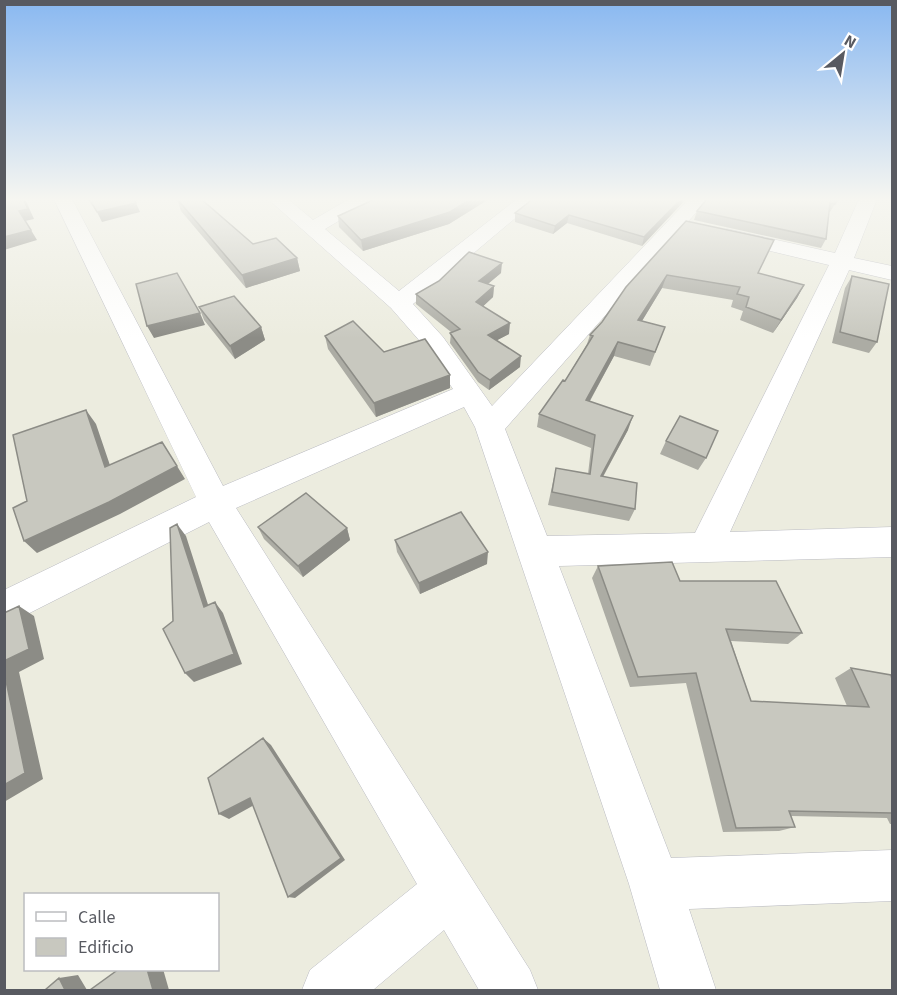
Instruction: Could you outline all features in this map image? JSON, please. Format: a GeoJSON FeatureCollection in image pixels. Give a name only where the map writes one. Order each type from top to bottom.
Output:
{"type":"FeatureCollection","features":[{"type":"Feature","properties":{"kind":"street"},"geometry":{"type":"LineString","coordinates":[[86,245],[215,503],[510,990]]}},
{"type":"Feature","properties":{"kind":"street"},"geometry":{"type":"LineString","coordinates":[[331,245],[399,303],[434,342],[470,393],[490,427],[655,884],[688,990]]}},
{"type":"Feature","properties":{"kind":"street"},"geometry":{"type":"LineString","coordinates":[[399,303],[471,245]]}},
{"type":"Feature","properties":{"kind":"street"},"geometry":{"type":"LineString","coordinates":[[490,427],[678,245]]}},
{"type":"Feature","properties":{"kind":"street"},"geometry":{"type":"LineString","coordinates":[[773,245],[892,273]]}},
{"type":"Feature","properties":{"kind":"street"},"geometry":{"type":"LineString","coordinates":[[706,546],[849,245]]}},
{"type":"Feature","properties":{"kind":"street"},"geometry":{"type":"LineString","coordinates":[[4,609],[215,503],[470,393]]}},
{"type":"Feature","properties":{"kind":"street"},"geometry":{"type":"LineString","coordinates":[[534,552],[892,542]]}},
{"type":"Feature","properties":{"kind":"street"},"geometry":{"type":"LineString","coordinates":[[655,884],[892,876]]}},
{"type":"Feature","properties":{"kind":"street"},"geometry":{"type":"LineString","coordinates":[[330,990],[450,891]]}},
{"type":"Feature","properties":{"kind":"building"},"geometry":{"type":"Polygon","coordinates":[[[217,245],[284,245],[297,258],[242,275],[217,245]]]}},
{"type":"Feature","properties":{"kind":"building"},"geometry":{"type":"Polygon","coordinates":[[[664,245],[771,245],[758,273],[804,285],[781,320],[746,307],[749,297],[737,294],[740,287],[667,275],[638,320],[665,327],[655,352],[618,342],[586,400],[633,416],[601,476],[637,483],[635,509],[552,492],[556,468],[590,474],[595,435],[539,414],[563,380],[565,381],[593,336],[590,335],[626,287],[664,245]]]}},
{"type":"Feature","properties":{"kind":"building"},"geometry":{"type":"Polygon","coordinates":[[[469,252],[502,263],[479,281],[494,286],[476,302],[510,323],[488,335],[521,356],[490,380],[478,372],[450,333],[460,329],[416,294],[439,281],[469,252]]]}},
{"type":"Feature","properties":{"kind":"building"},"geometry":{"type":"Polygon","coordinates":[[[177,273],[200,313],[147,326],[136,284],[177,273]]]}},
{"type":"Feature","properties":{"kind":"building"},"geometry":{"type":"Polygon","coordinates":[[[852,276],[889,284],[877,342],[840,332],[852,276]]]}},
{"type":"Feature","properties":{"kind":"building"},"geometry":{"type":"Polygon","coordinates":[[[234,296],[261,327],[230,346],[199,307],[234,296]]]}},
{"type":"Feature","properties":{"kind":"building"},"geometry":{"type":"Polygon","coordinates":[[[353,321],[384,352],[425,339],[450,375],[374,403],[325,336],[353,321]]]}},
{"type":"Feature","properties":{"kind":"building"},"geometry":{"type":"Polygon","coordinates":[[[86,410],[105,467],[162,442],[177,466],[109,502],[24,541],[13,508],[27,501],[13,435],[86,410]]]}},
{"type":"Feature","properties":{"kind":"building"},"geometry":{"type":"Polygon","coordinates":[[[680,416],[718,431],[706,458],[666,441],[680,416]]]}},
{"type":"Feature","properties":{"kind":"building"},"geometry":{"type":"Polygon","coordinates":[[[306,493],[347,528],[298,566],[258,527],[306,493]]]}},
{"type":"Feature","properties":{"kind":"building"},"geometry":{"type":"Polygon","coordinates":[[[461,512],[488,552],[419,583],[395,540],[461,512]]]}},
{"type":"Feature","properties":{"kind":"building"},"geometry":{"type":"Polygon","coordinates":[[[177,524],[204,607],[215,602],[234,654],[185,673],[163,629],[173,621],[170,528],[177,524]]]}},
{"type":"Feature","properties":{"kind":"building"},"geometry":{"type":"Polygon","coordinates":[[[672,562],[680,581],[776,581],[802,633],[726,629],[751,701],[869,707],[851,668],[891,675],[892,813],[789,811],[795,827],[736,828],[696,673],[638,677],[598,566],[672,562]]]}},
{"type":"Feature","properties":{"kind":"building"},"geometry":{"type":"Polygon","coordinates":[[[19,606],[29,649],[4,661],[4,613],[19,606]]]}},
{"type":"Feature","properties":{"kind":"building"},"geometry":{"type":"Polygon","coordinates":[[[4,671],[25,773],[4,785],[4,671]]]}},
{"type":"Feature","properties":{"kind":"building"},"geometry":{"type":"Polygon","coordinates":[[[263,738],[341,858],[288,897],[250,798],[219,814],[208,778],[263,738]]]}},
{"type":"Feature","properties":{"kind":"building"},"geometry":{"type":"Polygon","coordinates":[[[116,971],[148,971],[153,990],[90,990],[116,971]]]}},
{"type":"Feature","properties":{"kind":"building"},"geometry":{"type":"Polygon","coordinates":[[[59,978],[65,990],[45,990],[59,978]]]}}]}
